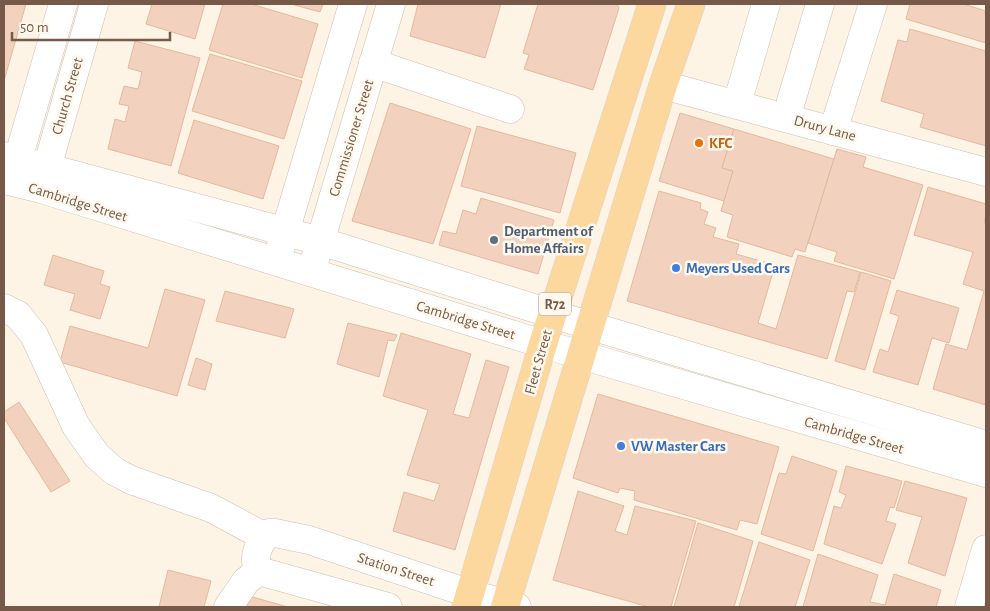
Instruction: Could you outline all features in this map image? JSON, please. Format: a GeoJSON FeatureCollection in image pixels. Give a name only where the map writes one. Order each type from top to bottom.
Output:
{"type":"FeatureCollection","features":[{"type":"Feature","properties":{"kind":"main road","name":"Fleet Street"},"geometry":{"type":"LineString","coordinates":[[468,601],[552,313],[652,4]]}},
{"type":"Feature","properties":{"kind":"main road","name":"R72"},"geometry":{"type":"LineString","coordinates":[[510,606],[662,85],[691,4]]}},
{"type":"Feature","properties":{"kind":"street","name":"Church Street"},"geometry":{"type":"LineString","coordinates":[[9,169],[64,4]]}},
{"type":"Feature","properties":{"kind":"street","name":"Church Street"},"geometry":{"type":"LineString","coordinates":[[44,179],[94,4]]}},
{"type":"Feature","properties":{"kind":"street"},"geometry":{"type":"LineString","coordinates":[[276,263],[353,4]]}},
{"type":"Feature","properties":{"kind":"street","name":"Commissioner Street"},"geometry":{"type":"LineString","coordinates":[[310,272],[391,4]]}},
{"type":"Feature","properties":{"kind":"street"},"geometry":{"type":"LineString","coordinates":[[737,104],[766,4]]}},
{"type":"Feature","properties":{"kind":"street"},"geometry":{"type":"LineString","coordinates":[[786,118],[820,4]]}},
{"type":"Feature","properties":{"kind":"street"},"geometry":{"type":"LineString","coordinates":[[833,131],[873,4]]}},
{"type":"Feature","properties":{"kind":"street"},"geometry":{"type":"LineString","coordinates":[[373,63],[510,109]]}},
{"type":"Feature","properties":{"kind":"street","name":"Drury Lane"},"geometry":{"type":"LineString","coordinates":[[662,85],[986,172]]}},
{"type":"Feature","properties":{"kind":"street","name":"Cambridge Street"},"geometry":{"type":"LineString","coordinates":[[9,169],[44,179],[320,241],[591,326],[986,445]]}},
{"type":"Feature","properties":{"kind":"street","name":"Cambridge Street"},"geometry":{"type":"LineString","coordinates":[[44,179],[276,263],[582,356],[986,473]]}},
{"type":"Feature","properties":{"kind":"street","name":"Station Street"},"geometry":{"type":"LineString","coordinates":[[4,308],[18,315],[34,335],[76,426],[97,456],[114,471],[131,480],[211,508],[270,535],[309,540],[468,601],[510,606]]}},
{"type":"Feature","properties":{"kind":"street"},"geometry":{"type":"LineString","coordinates":[[270,535],[258,549],[255,564],[259,571],[388,607]]}},
{"type":"Feature","properties":{"kind":"street"},"geometry":{"type":"LineString","coordinates":[[969,607],[986,550]]}},
{"type":"Feature","properties":{"kind":"street"},"geometry":{"type":"LineString","coordinates":[[228,607],[246,581],[259,571]]}},
{"type":"Feature","properties":{"kind":"building"},"geometry":{"type":"Polygon","coordinates":[[[4,4],[26,4],[4,81],[4,4]]]}},
{"type":"Feature","properties":{"kind":"building"},"geometry":{"type":"Polygon","coordinates":[[[152,4],[205,4],[195,39],[146,24],[152,4]]]}},
{"type":"Feature","properties":{"kind":"building"},"geometry":{"type":"Polygon","coordinates":[[[223,4],[251,4],[318,24],[302,78],[209,50],[223,4]]]}},
{"type":"Feature","properties":{"kind":"building"},"geometry":{"type":"Polygon","coordinates":[[[291,4],[323,4],[320,12],[291,4]]]}},
{"type":"Feature","properties":{"kind":"building"},"geometry":{"type":"Polygon","coordinates":[[[418,4],[501,4],[485,58],[410,36],[418,4]]]}},
{"type":"Feature","properties":{"kind":"building"},"geometry":{"type":"Polygon","coordinates":[[[538,4],[617,4],[619,8],[593,90],[524,69],[529,55],[523,53],[538,4]]]}},
{"type":"Feature","properties":{"kind":"building"},"geometry":{"type":"Polygon","coordinates":[[[910,4],[963,4],[986,11],[986,43],[906,19],[910,4]]]}},
{"type":"Feature","properties":{"kind":"building"},"geometry":{"type":"Polygon","coordinates":[[[910,29],[986,51],[986,146],[920,127],[924,114],[881,101],[898,40],[907,42],[910,29]]]}},
{"type":"Feature","properties":{"kind":"building"},"geometry":{"type":"Polygon","coordinates":[[[135,41],[200,58],[171,166],[108,149],[115,119],[125,122],[129,106],[119,104],[124,86],[138,89],[142,72],[128,68],[135,41]]]}},
{"type":"Feature","properties":{"kind":"building"},"geometry":{"type":"Polygon","coordinates":[[[210,54],[302,81],[284,139],[192,111],[210,54]]]}},
{"type":"Feature","properties":{"kind":"building"},"geometry":{"type":"Polygon","coordinates":[[[390,103],[471,129],[433,244],[352,221],[390,103]]]}},
{"type":"Feature","properties":{"kind":"building"},"geometry":{"type":"Polygon","coordinates":[[[680,113],[734,129],[722,168],[733,171],[724,201],[659,181],[680,113]]]}},
{"type":"Feature","properties":{"kind":"building"},"geometry":{"type":"Polygon","coordinates":[[[194,120],[279,146],[263,199],[178,173],[194,120]]]}},
{"type":"Feature","properties":{"kind":"building"},"geometry":{"type":"Polygon","coordinates":[[[477,126],[576,153],[560,213],[461,186],[477,126]]]}},
{"type":"Feature","properties":{"kind":"building"},"geometry":{"type":"Polygon","coordinates":[[[734,129],[834,159],[805,252],[795,249],[792,257],[727,237],[733,215],[721,211],[733,171],[722,168],[734,129]]]}},
{"type":"Feature","properties":{"kind":"building"},"geometry":{"type":"Polygon","coordinates":[[[837,149],[866,157],[863,167],[923,185],[894,279],[834,261],[837,252],[808,243],[837,149]]]}},
{"type":"Feature","properties":{"kind":"building"},"geometry":{"type":"Polygon","coordinates":[[[928,187],[986,204],[984,223],[986,223],[986,405],[933,389],[946,344],[967,350],[984,291],[963,284],[973,252],[914,235],[928,187]]]}},
{"type":"Feature","properties":{"kind":"building"},"geometry":{"type":"Polygon","coordinates":[[[659,191],[701,203],[700,209],[708,212],[704,224],[716,228],[713,237],[739,244],[736,254],[775,265],[758,323],[776,329],[798,255],[860,272],[854,292],[847,291],[827,359],[627,301],[659,191]]]}},
{"type":"Feature","properties":{"kind":"building","name":"Department of Home Affairs"},"geometry":{"type":"Polygon","coordinates":[[[481,198],[554,220],[538,274],[439,245],[443,231],[456,234],[463,210],[476,214],[481,198]]]}},
{"type":"Feature","properties":{"kind":"building"},"geometry":{"type":"Polygon","coordinates":[[[53,255],[104,271],[100,284],[110,287],[100,319],[70,310],[75,294],[44,285],[53,255]]]}},
{"type":"Feature","properties":{"kind":"building"},"geometry":{"type":"Polygon","coordinates":[[[861,272],[891,281],[865,370],[835,361],[861,272]]]}},
{"type":"Feature","properties":{"kind":"building"},"geometry":{"type":"Polygon","coordinates":[[[165,289],[205,300],[177,396],[60,362],[70,326],[148,348],[165,289]]]}},
{"type":"Feature","properties":{"kind":"building"},"geometry":{"type":"Polygon","coordinates":[[[897,290],[959,308],[949,343],[932,338],[918,385],[873,372],[880,349],[888,352],[899,316],[890,313],[897,290]]]}},
{"type":"Feature","properties":{"kind":"building"},"geometry":{"type":"Polygon","coordinates":[[[225,291],[294,309],[285,338],[216,321],[225,291]]]}},
{"type":"Feature","properties":{"kind":"building"},"geometry":{"type":"Polygon","coordinates":[[[348,323],[397,335],[394,341],[388,340],[379,377],[337,364],[348,323]]]}},
{"type":"Feature","properties":{"kind":"building"},"geometry":{"type":"Polygon","coordinates":[[[401,333],[471,354],[453,414],[469,418],[486,360],[509,367],[455,550],[393,531],[404,492],[434,501],[440,484],[407,475],[428,410],[383,396],[401,333]]]}},
{"type":"Feature","properties":{"kind":"building"},"geometry":{"type":"Polygon","coordinates":[[[196,358],[212,364],[205,390],[188,385],[196,358]]]}},
{"type":"Feature","properties":{"kind":"building"},"geometry":{"type":"Polygon","coordinates":[[[598,394],[779,447],[757,524],[740,520],[737,530],[634,500],[635,491],[620,488],[618,493],[573,478],[598,394]]]}},
{"type":"Feature","properties":{"kind":"building"},"geometry":{"type":"Polygon","coordinates":[[[19,402],[70,481],[51,492],[4,418],[4,412],[19,402]]]}},
{"type":"Feature","properties":{"kind":"building"},"geometry":{"type":"Polygon","coordinates":[[[792,456],[837,471],[813,551],[761,534],[779,473],[786,474],[792,456]]]}},
{"type":"Feature","properties":{"kind":"building"},"geometry":{"type":"Polygon","coordinates":[[[846,466],[902,481],[894,508],[890,507],[886,521],[896,524],[882,564],[824,544],[834,506],[841,508],[846,495],[839,492],[846,466]]]}},
{"type":"Feature","properties":{"kind":"building"},"geometry":{"type":"Polygon","coordinates":[[[905,481],[967,498],[945,576],[908,563],[922,517],[896,510],[905,481]]]}},
{"type":"Feature","properties":{"kind":"building"},"geometry":{"type":"Polygon","coordinates":[[[578,491],[624,506],[615,531],[627,535],[635,506],[696,521],[671,607],[649,607],[553,580],[578,491]]]}},
{"type":"Feature","properties":{"kind":"building"},"geometry":{"type":"Polygon","coordinates":[[[698,523],[753,541],[734,607],[674,607],[698,523]]]}},
{"type":"Feature","properties":{"kind":"building"},"geometry":{"type":"Polygon","coordinates":[[[759,542],[810,560],[795,607],[739,607],[759,542]]]}},
{"type":"Feature","properties":{"kind":"building"},"geometry":{"type":"Polygon","coordinates":[[[818,554],[878,575],[870,602],[885,605],[894,574],[941,590],[936,607],[803,607],[818,554]]]}},
{"type":"Feature","properties":{"kind":"building"},"geometry":{"type":"Polygon","coordinates":[[[168,570],[211,581],[204,607],[159,607],[168,570]]]}},
{"type":"Feature","properties":{"kind":"building"},"geometry":{"type":"Polygon","coordinates":[[[242,594],[288,607],[238,607],[242,594]]]}},
{"type":"Feature","properties":{"kind":"place","name":"KFC"},"geometry":{"type":"Point","coordinates":[699,143]}},
{"type":"Feature","properties":{"kind":"place","name":"Department of Home Affairs"},"geometry":{"type":"Point","coordinates":[494,240]}},
{"type":"Feature","properties":{"kind":"place","name":"Meyers Used Cars"},"geometry":{"type":"Point","coordinates":[676,268]}},
{"type":"Feature","properties":{"kind":"place","name":"VW Master Cars"},"geometry":{"type":"Point","coordinates":[621,446]}}]}
